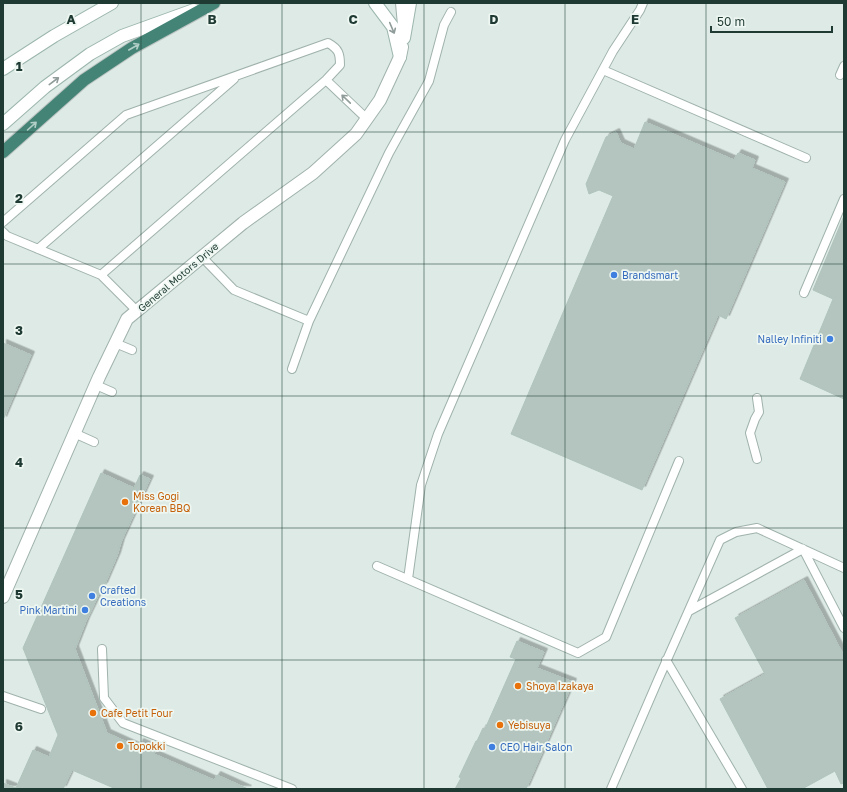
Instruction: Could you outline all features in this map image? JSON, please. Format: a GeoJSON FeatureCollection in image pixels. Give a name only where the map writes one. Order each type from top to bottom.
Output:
{"type":"FeatureCollection","features":[{"type":"Feature","properties":{"kind":"highway"},"geometry":{"type":"LineString","coordinates":[[3,152],[84,80],[132,48],[213,3]]}},
{"type":"Feature","properties":{"kind":"street"},"geometry":{"type":"LineString","coordinates":[[3,69],[54,36],[112,3]]}},
{"type":"Feature","properties":{"kind":"street"},"geometry":{"type":"LineString","coordinates":[[3,124],[45,87],[90,54],[122,36],[213,3]]}},
{"type":"Feature","properties":{"kind":"street"},"geometry":{"type":"LineString","coordinates":[[375,3],[393,27],[400,58]]}},
{"type":"Feature","properties":{"kind":"street","name":"General Motors Drive"},"geometry":{"type":"LineString","coordinates":[[3,598],[7,576],[127,319],[243,223],[313,173],[356,134],[380,100],[400,58],[404,38],[402,3]]}},
{"type":"Feature","properties":{"kind":"street"},"geometry":{"type":"LineString","coordinates":[[404,38],[410,3]]}},
{"type":"Feature","properties":{"kind":"lane"},"geometry":{"type":"LineString","coordinates":[[408,579],[421,485],[438,434],[565,140],[613,51],[640,10],[642,3]]}},
{"type":"Feature","properties":{"kind":"lane"},"geometry":{"type":"LineString","coordinates":[[292,369],[309,321],[389,153],[429,81],[444,25],[451,12]]}},
{"type":"Feature","properties":{"kind":"lane"},"geometry":{"type":"LineString","coordinates":[[3,222],[126,115],[328,43],[334,46],[339,52],[340,65],[326,80],[101,275]]}},
{"type":"Feature","properties":{"kind":"lane"},"geometry":{"type":"LineString","coordinates":[[840,75],[844,66]]}},
{"type":"Feature","properties":{"kind":"lane"},"geometry":{"type":"LineString","coordinates":[[603,70],[806,158]]}},
{"type":"Feature","properties":{"kind":"lane"},"geometry":{"type":"LineString","coordinates":[[38,249],[238,75]]}},
{"type":"Feature","properties":{"kind":"lane"},"geometry":{"type":"LineString","coordinates":[[326,80],[366,118]]}},
{"type":"Feature","properties":{"kind":"lane"},"geometry":{"type":"LineString","coordinates":[[804,293],[844,199]]}},
{"type":"Feature","properties":{"kind":"lane"},"geometry":{"type":"LineString","coordinates":[[3,232],[7,236],[101,275],[137,311]]}},
{"type":"Feature","properties":{"kind":"lane"},"geometry":{"type":"LineString","coordinates":[[202,256],[234,290],[309,321]]}},
{"type":"Feature","properties":{"kind":"lane"},"geometry":{"type":"LineString","coordinates":[[115,343],[132,350]]}},
{"type":"Feature","properties":{"kind":"lane"},"geometry":{"type":"LineString","coordinates":[[96,385],[112,392]]}},
{"type":"Feature","properties":{"kind":"lane"},"geometry":{"type":"LineString","coordinates":[[757,398],[759,412],[750,433],[758,459]]}},
{"type":"Feature","properties":{"kind":"lane"},"geometry":{"type":"LineString","coordinates":[[74,433],[94,442]]}},
{"type":"Feature","properties":{"kind":"lane"},"geometry":{"type":"LineString","coordinates":[[378,566],[578,653],[606,637],[679,461]]}},
{"type":"Feature","properties":{"kind":"lane"},"geometry":{"type":"LineString","coordinates":[[611,789],[666,660],[720,540],[736,532],[757,528],[844,568]]}},
{"type":"Feature","properties":{"kind":"lane"},"geometry":{"type":"LineString","coordinates":[[689,611],[803,549]]}},
{"type":"Feature","properties":{"kind":"lane"},"geometry":{"type":"LineString","coordinates":[[803,549],[844,628]]}},
{"type":"Feature","properties":{"kind":"lane"},"geometry":{"type":"LineString","coordinates":[[102,649],[104,698],[123,723],[292,789]]}},
{"type":"Feature","properties":{"kind":"lane"},"geometry":{"type":"LineString","coordinates":[[666,660],[742,789]]}},
{"type":"Feature","properties":{"kind":"lane"},"geometry":{"type":"LineString","coordinates":[[3,696],[41,709]]}},
{"type":"Feature","properties":{"kind":"building"},"geometry":{"type":"Polygon","coordinates":[[[645,122],[734,160],[738,153],[755,160],[752,168],[785,182],[726,319],[718,315],[642,490],[511,434],[613,196],[599,190],[589,194],[586,184],[606,137],[616,132],[621,143],[634,149],[645,122]]]}},
{"type":"Feature","properties":{"kind":"building","name":"Nalley Infiniti"},"geometry":{"type":"Polygon","coordinates":[[[844,216],[844,399],[800,379],[833,299],[813,290],[844,216]]]}},
{"type":"Feature","properties":{"kind":"building"},"geometry":{"type":"Polygon","coordinates":[[[3,343],[31,355],[3,420],[3,343]]]}},
{"type":"Feature","properties":{"kind":"building"},"geometry":{"type":"Polygon","coordinates":[[[101,473],[134,488],[140,475],[150,479],[121,542],[117,556],[104,586],[86,621],[75,649],[107,733],[138,747],[140,742],[156,749],[154,754],[214,780],[217,775],[248,789],[116,789],[72,770],[63,789],[3,789],[3,783],[16,788],[33,750],[49,757],[58,735],[23,648],[101,473]]]}},
{"type":"Feature","properties":{"kind":"building"},"geometry":{"type":"Polygon","coordinates":[[[804,580],[844,656],[844,783],[841,784],[835,771],[802,789],[768,789],[720,699],[765,674],[735,618],[804,580]]]}},
{"type":"Feature","properties":{"kind":"building"},"geometry":{"type":"Polygon","coordinates":[[[517,641],[544,652],[537,668],[573,682],[526,789],[455,789],[476,741],[483,728],[485,729],[516,659],[510,657],[517,641]]]}},
{"type":"Feature","properties":{"kind":"place","name":"Brandsmart"},"geometry":{"type":"Point","coordinates":[614,275]}},
{"type":"Feature","properties":{"kind":"place","name":"Nalley Infiniti"},"geometry":{"type":"Point","coordinates":[830,339]}},
{"type":"Feature","properties":{"kind":"place","name":"Miss Gogi Korean BBQ"},"geometry":{"type":"Point","coordinates":[125,502]}},
{"type":"Feature","properties":{"kind":"place","name":"Crafted Creations"},"geometry":{"type":"Point","coordinates":[92,596]}},
{"type":"Feature","properties":{"kind":"place","name":"Pink Martini"},"geometry":{"type":"Point","coordinates":[85,610]}},
{"type":"Feature","properties":{"kind":"place","name":"Shoya Izakaya"},"geometry":{"type":"Point","coordinates":[518,686]}},
{"type":"Feature","properties":{"kind":"place","name":"Cafe Petit Four"},"geometry":{"type":"Point","coordinates":[93,713]}},
{"type":"Feature","properties":{"kind":"place","name":"Yebisuya"},"geometry":{"type":"Point","coordinates":[500,725]}},
{"type":"Feature","properties":{"kind":"place","name":"Topokki"},"geometry":{"type":"Point","coordinates":[120,746]}},
{"type":"Feature","properties":{"kind":"place","name":"CEO Hair Salon"},"geometry":{"type":"Point","coordinates":[492,747]}}]}
